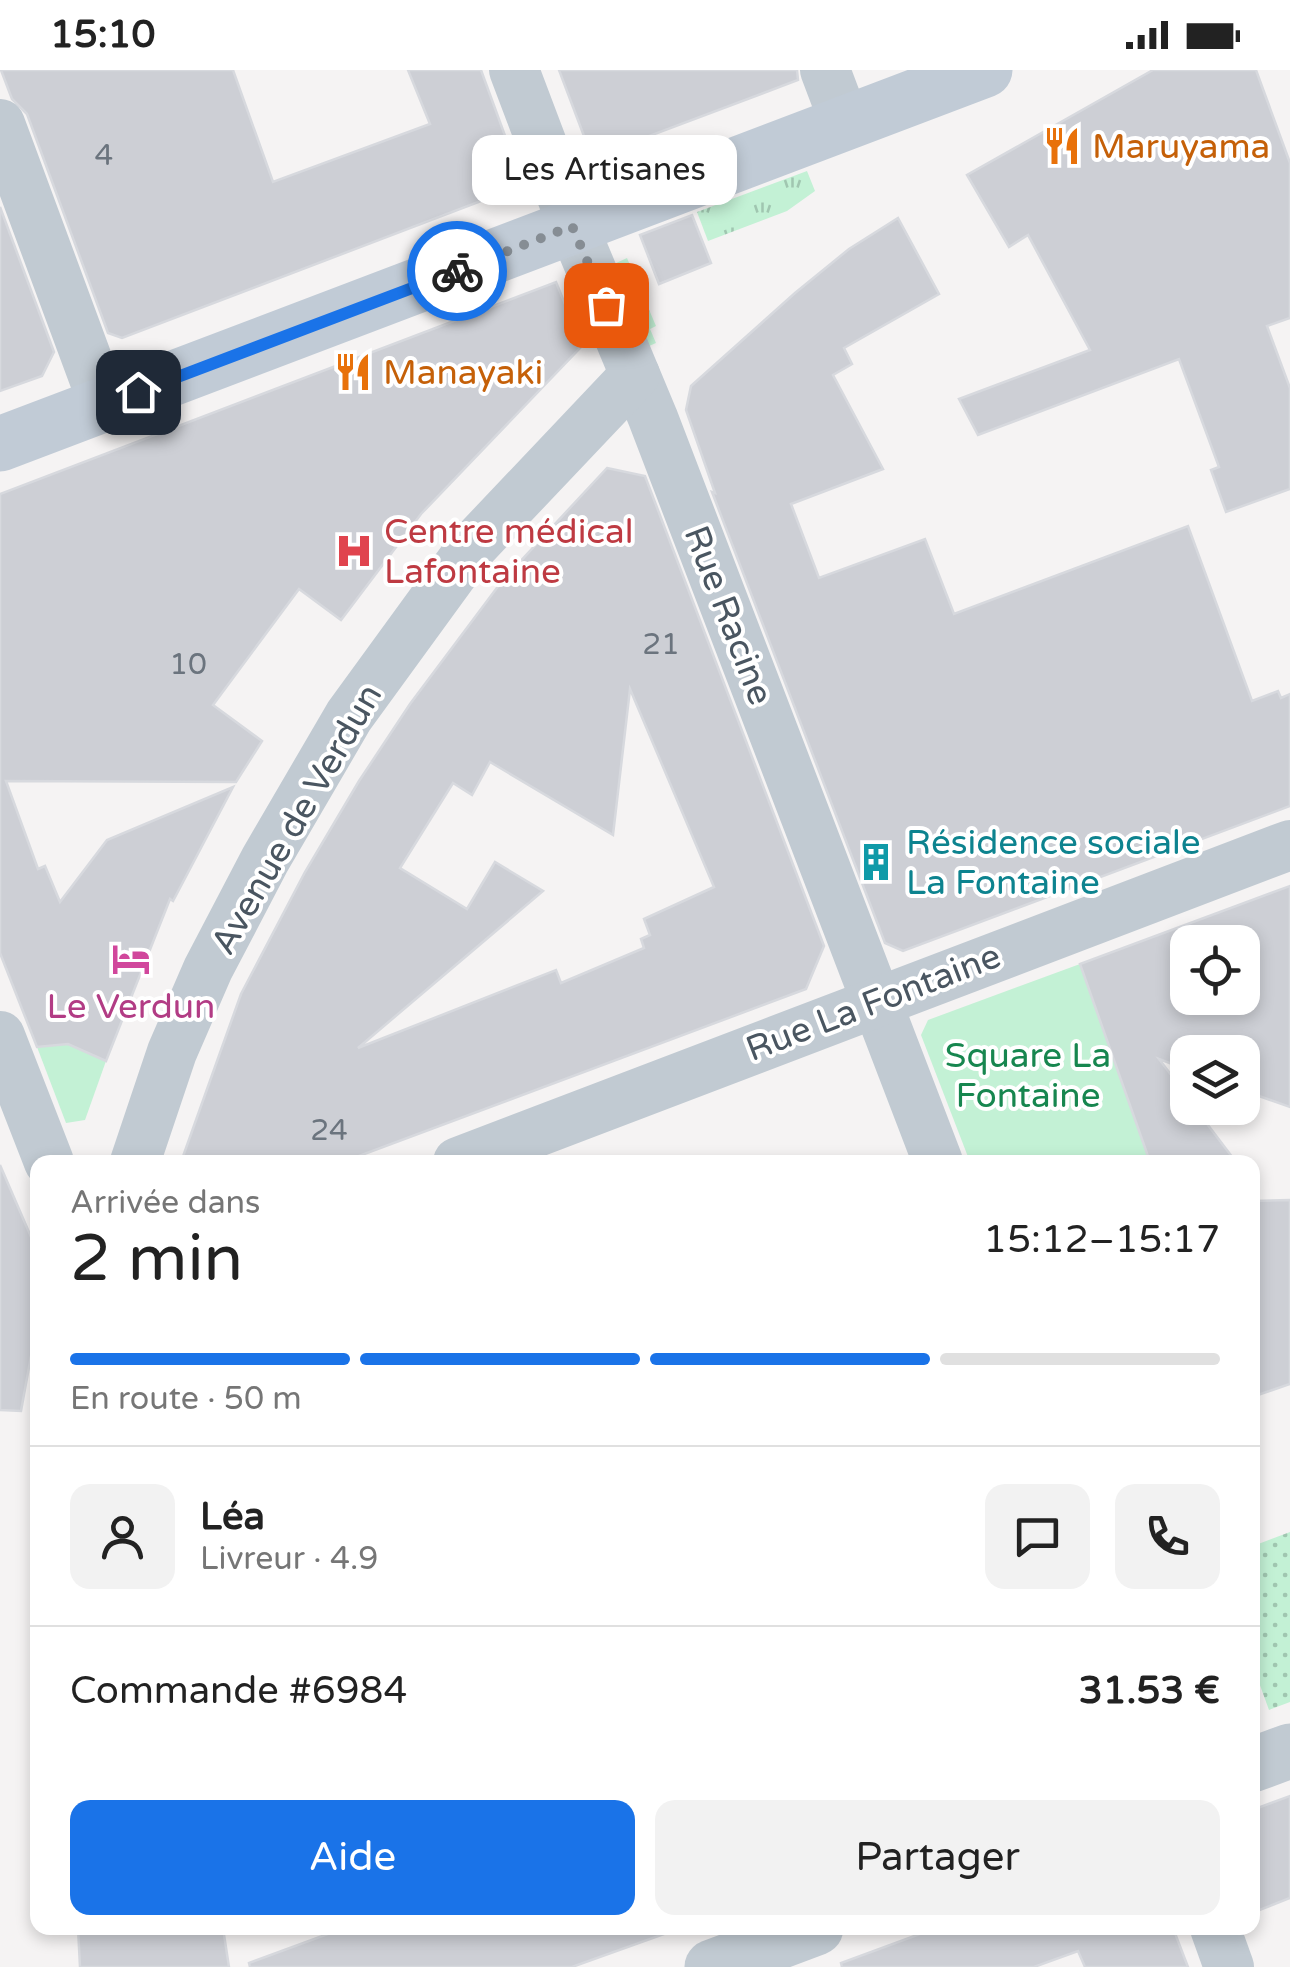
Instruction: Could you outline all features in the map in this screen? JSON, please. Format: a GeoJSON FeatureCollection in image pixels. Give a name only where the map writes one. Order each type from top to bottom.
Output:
{"type":"FeatureCollection","features":[{"type":"Feature","properties":{"kind":"main road"},"geometry":{"type":"LineString","coordinates":[[0,444],[985,70]]}},
{"type":"Feature","properties":{"kind":"street","name":"Rue Racine"},"geometry":{"type":"LineString","coordinates":[[514,70],[935,1155]]}},
{"type":"Feature","properties":{"kind":"street"},"geometry":{"type":"LineString","coordinates":[[825,70],[845,123]]}},
{"type":"Feature","properties":{"kind":"street"},"geometry":{"type":"LineString","coordinates":[[0,124],[104,406]]}},
{"type":"Feature","properties":{"kind":"street","name":"Avenue de Verdun"},"geometry":{"type":"LineString","coordinates":[[137,1155],[172,1052],[208,969],[265,860],[349,716],[472,548],[634,375]]}},
{"type":"Feature","properties":{"kind":"street","name":"Rue La Fontaine"},"geometry":{"type":"LineString","coordinates":[[495,1155],[877,1000],[1290,845]]}},
{"type":"Feature","properties":{"kind":"street"},"geometry":{"type":"LineString","coordinates":[[0,1036],[46,1155]]}},
{"type":"Feature","properties":{"kind":"street"},"geometry":{"type":"LineString","coordinates":[[1260,1762],[1290,1751]]}},
{"type":"Feature","properties":{"kind":"street"},"geometry":{"type":"LineString","coordinates":[[712,1967],[792,1935]]}},
{"type":"Feature","properties":{"kind":"street"},"geometry":{"type":"LineString","coordinates":[[1218,1935],[1229,1967]]}},
{"type":"Feature","properties":{"kind":"green space"},"geometry":{"type":"Polygon","coordinates":[[[807,171],[815,191],[787,211],[708,241],[697,212],[807,171]]]}},
{"type":"Feature","properties":{"kind":"green space"},"geometry":{"type":"Polygon","coordinates":[[[627,258],[656,326],[650,329],[656,343],[647,347],[614,264],[627,258]]]}},
{"type":"Feature","properties":{"kind":"green space","name":"Square La Fontaine"},"geometry":{"type":"Polygon","coordinates":[[[1080,964],[1148,1155],[967,1155],[921,1035],[928,1020],[1080,964]]]}},
{"type":"Feature","properties":{"kind":"green space"},"geometry":{"type":"Polygon","coordinates":[[[68,1044],[106,1061],[85,1120],[66,1123],[37,1047],[68,1044]]]}},
{"type":"Feature","properties":{"kind":"green space"},"geometry":{"type":"Polygon","coordinates":[[[1290,1532],[1290,1702],[1269,1710],[1260,1685],[1260,1543],[1290,1532]]]}},
{"type":"Feature","properties":{"kind":"building"},"geometry":{"type":"Polygon","coordinates":[[[1,70],[233,70],[273,182],[430,124],[408,70],[481,70],[515,163],[502,193],[122,338],[108,333],[27,114],[12,99],[1,70]]]}},
{"type":"Feature","properties":{"kind":"building"},"geometry":{"type":"Polygon","coordinates":[[[559,70],[797,70],[798,80],[607,152],[587,144],[559,70]]]}},
{"type":"Feature","properties":{"kind":"building"},"geometry":{"type":"Polygon","coordinates":[[[1153,70],[1256,70],[1290,163],[1290,318],[1267,326],[1290,388],[1290,489],[1226,512],[1211,470],[1219,467],[1179,359],[978,435],[959,399],[1090,350],[1028,235],[1009,247],[967,175],[1153,70]]]}},
{"type":"Feature","properties":{"kind":"building"},"geometry":{"type":"Polygon","coordinates":[[[0,207],[54,352],[42,376],[0,391],[0,207]]]}},
{"type":"Feature","properties":{"kind":"building"},"geometry":{"type":"Polygon","coordinates":[[[692,215],[711,263],[659,284],[640,235],[692,215]]]}},
{"type":"Feature","properties":{"kind":"building"},"geometry":{"type":"Polygon","coordinates":[[[898,218],[939,294],[844,348],[852,364],[833,375],[883,469],[791,504],[819,578],[925,539],[954,614],[1188,526],[1252,701],[1278,691],[1281,698],[1290,694],[1290,806],[903,951],[885,943],[712,492],[715,493],[686,410],[691,386],[849,249],[898,218]]]}},
{"type":"Feature","properties":{"kind":"building"},"geometry":{"type":"Polygon","coordinates":[[[556,282],[582,346],[421,514],[341,620],[299,589],[213,705],[262,741],[236,782],[6,781],[38,869],[45,866],[60,902],[107,840],[233,787],[173,901],[170,899],[106,1061],[68,1044],[37,1047],[0,953],[0,494],[556,282]]]}},
{"type":"Feature","properties":{"kind":"building"},"geometry":{"type":"Polygon","coordinates":[[[607,468],[645,476],[824,946],[806,989],[362,1155],[184,1155],[241,994],[305,872],[410,704],[502,581],[607,468]],[[630,689],[613,835],[490,762],[472,795],[453,783],[400,868],[467,909],[495,862],[543,891],[358,1048],[556,970],[561,983],[644,948],[641,939],[650,935],[644,919],[714,887],[630,689]]]}},
{"type":"Feature","properties":{"kind":"building"},"geometry":{"type":"Polygon","coordinates":[[[1290,886],[1290,1107],[1260,1096],[1260,1035],[1170,1035],[1170,1063],[1159,1059],[1170,1073],[1170,1125],[1208,1125],[1231,1155],[1148,1155],[1080,964],[1170,931],[1170,1015],[1260,1015],[1260,925],[1185,925],[1290,886]]]}},
{"type":"Feature","properties":{"kind":"building"},"geometry":{"type":"Polygon","coordinates":[[[0,1165],[30,1234],[30,1362],[21,1411],[0,1410],[0,1165]]]}},
{"type":"Feature","properties":{"kind":"building"},"geometry":{"type":"Polygon","coordinates":[[[1290,1200],[1290,1384],[1260,1394],[1260,1201],[1290,1200]]]}},
{"type":"Feature","properties":{"kind":"building"},"geometry":{"type":"Polygon","coordinates":[[[1290,1796],[1290,1898],[1260,1910],[1260,1807],[1290,1796]]]}},
{"type":"Feature","properties":{"kind":"building"},"geometry":{"type":"Polygon","coordinates":[[[78,1935],[224,1935],[229,1967],[80,1967],[78,1935]]]}},
{"type":"Feature","properties":{"kind":"building"},"geometry":{"type":"Polygon","coordinates":[[[325,1935],[661,1935],[572,1967],[250,1967],[249,1963],[325,1935]]]}},
{"type":"Feature","properties":{"kind":"building"},"geometry":{"type":"Polygon","coordinates":[[[917,1935],[1176,1935],[1188,1967],[1085,1967],[1078,1951],[1034,1967],[842,1967],[841,1963],[917,1935]]]}},
{"type":"Feature","properties":{"kind":"way so far"},"geometry":{"type":"LineString","coordinates":[[457,271],[572,226],[606,305]]}},
{"type":"Feature","properties":{"kind":"place","name":"Maruyama"},"geometry":{"type":"Point","coordinates":[1062,146]}},
{"type":"Feature","properties":{"kind":"place","name":"Les Artisanes"},"geometry":{"type":"Point","coordinates":[606,305]}},
{"type":"Feature","properties":{"kind":"place","name":"Manayaki"},"geometry":{"type":"Point","coordinates":[353,372]}},
{"type":"Feature","properties":{"kind":"place","name":"Centre médical Lafontaine"},"geometry":{"type":"Point","coordinates":[354,551]}},
{"type":"Feature","properties":{"kind":"place","name":"Résidence sociale La Fontaine"},"geometry":{"type":"Point","coordinates":[876,862]}},
{"type":"Feature","properties":{"kind":"place","name":"Le Verdun"},"geometry":{"type":"Point","coordinates":[131,959]}},
{"type":"Feature","properties":{"kind":"route"},"geometry":{"type":"LineString","coordinates":[[138,392],[457,271]]}}]}
